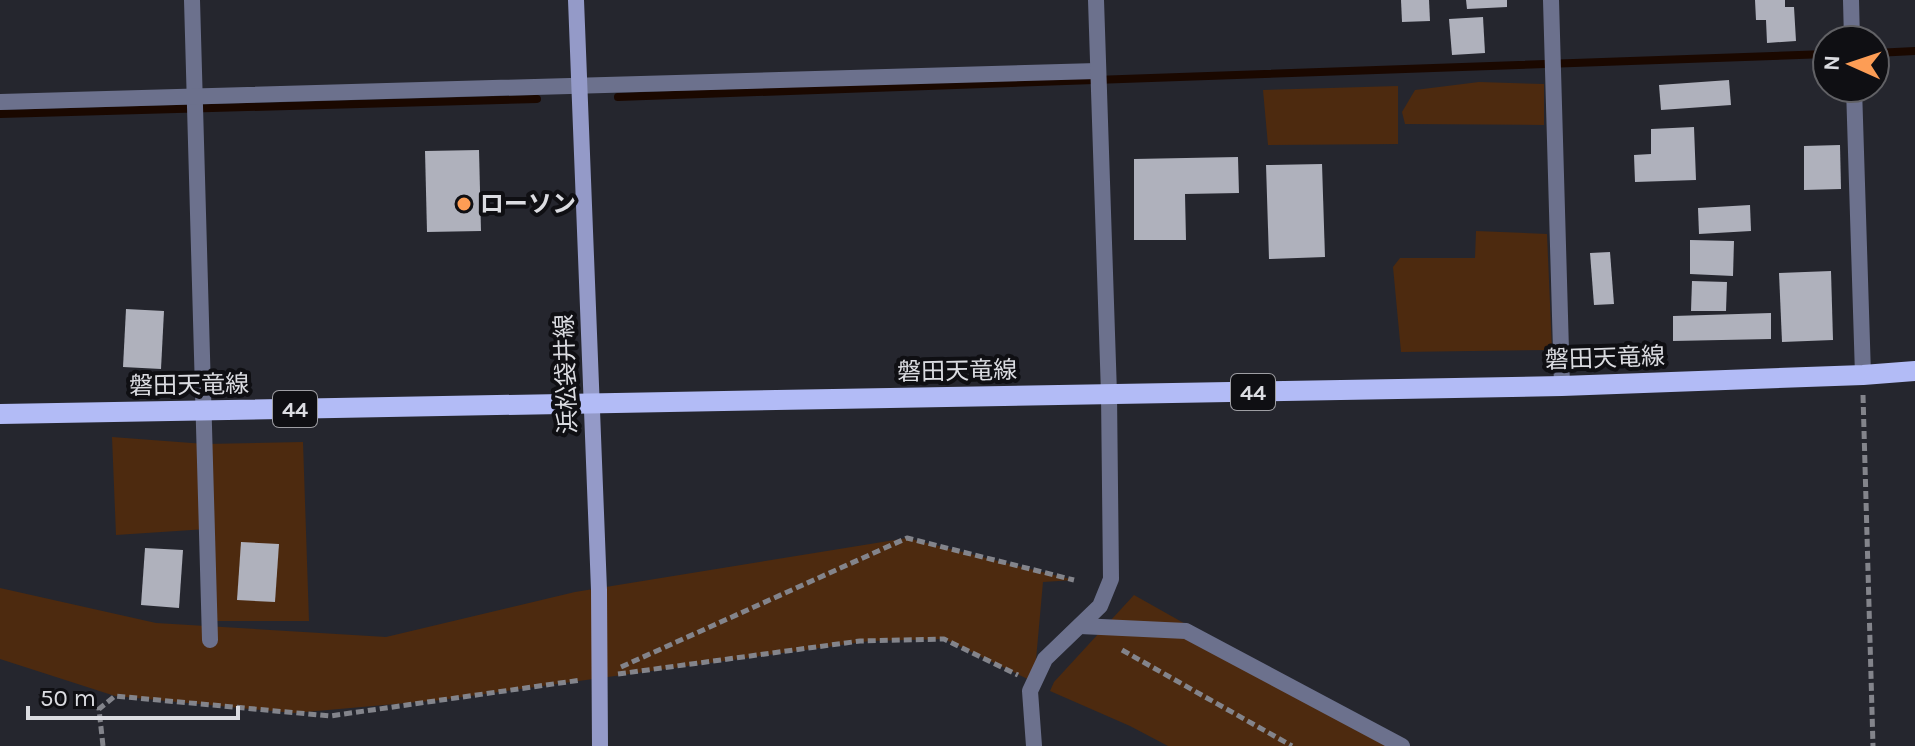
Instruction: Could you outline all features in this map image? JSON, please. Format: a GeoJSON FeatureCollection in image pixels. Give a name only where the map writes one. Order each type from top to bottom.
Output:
{"type":"FeatureCollection","features":[{"type":"Feature","properties":{"kind":"main road","name":"浜松袋井線"},"geometry":{"type":"LineString","coordinates":[[576,0],[599,590],[600,746]]}},
{"type":"Feature","properties":{"kind":"main road","name":"磐田天竜線"},"geometry":{"type":"LineString","coordinates":[[0,414],[1562,386],[1915,371]]}},
{"type":"Feature","properties":{"kind":"street"},"geometry":{"type":"LineString","coordinates":[[192,0],[210,640]]}},
{"type":"Feature","properties":{"kind":"street"},"geometry":{"type":"LineString","coordinates":[[1034,746],[1030,691],[1034,682],[1045,659],[1100,606],[1111,579],[1109,394],[1096,0]]}},
{"type":"Feature","properties":{"kind":"street"},"geometry":{"type":"LineString","coordinates":[[1551,0],[1562,386]]}},
{"type":"Feature","properties":{"kind":"street"},"geometry":{"type":"LineString","coordinates":[[1851,0],[1852,24]]}},
{"type":"Feature","properties":{"kind":"street"},"geometry":{"type":"LineString","coordinates":[[0,102],[1097,71]]}},
{"type":"Feature","properties":{"kind":"street"},"geometry":{"type":"LineString","coordinates":[[1855,104],[1863,375]]}},
{"type":"Feature","properties":{"kind":"street"},"geometry":{"type":"LineString","coordinates":[[1080,626],[1186,631],[1402,746]]}},
{"type":"Feature","properties":{"kind":"path"},"geometry":{"type":"LineString","coordinates":[[1863,375],[1873,746]]}},
{"type":"Feature","properties":{"kind":"path"},"geometry":{"type":"LineString","coordinates":[[599,677],[907,538],[1074,580]]}},
{"type":"Feature","properties":{"kind":"path"},"geometry":{"type":"LineString","coordinates":[[103,746],[99,709],[115,696],[330,716],[860,641],[944,639],[1034,682]]}},
{"type":"Feature","properties":{"kind":"path"},"geometry":{"type":"LineString","coordinates":[[1120,648],[1292,746]]}},
{"type":"Feature","properties":{"kind":"shaded area"},"geometry":{"type":"Polygon","coordinates":[[[1479,82],[1544,84],[1544,125],[1405,124],[1402,112],[1415,90],[1479,82]]]}},
{"type":"Feature","properties":{"kind":"shaded area"},"geometry":{"type":"Polygon","coordinates":[[[1398,86],[1398,144],[1268,145],[1263,90],[1398,86]]]}},
{"type":"Feature","properties":{"kind":"shaded area"},"geometry":{"type":"Polygon","coordinates":[[[1476,231],[1547,234],[1552,350],[1401,352],[1393,267],[1400,258],[1475,258],[1476,231]]]}},
{"type":"Feature","properties":{"kind":"shaded area"},"geometry":{"type":"Polygon","coordinates":[[[112,437],[205,444],[303,442],[309,621],[209,621],[207,529],[116,535],[112,437]]]}},
{"type":"Feature","properties":{"kind":"shaded area"},"geometry":{"type":"Polygon","coordinates":[[[907,538],[1074,580],[1043,582],[1034,682],[944,639],[870,641],[441,700],[294,713],[115,696],[0,659],[0,588],[156,623],[386,637],[575,592],[907,538]]]}},
{"type":"Feature","properties":{"kind":"shaded area"},"geometry":{"type":"Polygon","coordinates":[[[1134,595],[1402,746],[1168,746],[1050,691],[1054,682],[1134,595]]]}},
{"type":"Feature","properties":{"kind":"building"},"geometry":{"type":"Polygon","coordinates":[[[1401,0],[1429,0],[1430,21],[1402,22],[1401,0]]]}},
{"type":"Feature","properties":{"kind":"building"},"geometry":{"type":"Polygon","coordinates":[[[1466,0],[1507,0],[1507,7],[1467,9],[1466,0]]]}},
{"type":"Feature","properties":{"kind":"building"},"geometry":{"type":"Polygon","coordinates":[[[1755,0],[1785,0],[1785,7],[1794,7],[1796,41],[1767,43],[1766,20],[1756,20],[1755,0]]]}},
{"type":"Feature","properties":{"kind":"building"},"geometry":{"type":"Polygon","coordinates":[[[1483,17],[1485,53],[1452,55],[1449,19],[1483,17]]]}},
{"type":"Feature","properties":{"kind":"building"},"geometry":{"type":"Polygon","coordinates":[[[1729,80],[1731,105],[1661,110],[1659,85],[1729,80]]]}},
{"type":"Feature","properties":{"kind":"building"},"geometry":{"type":"Polygon","coordinates":[[[1694,127],[1696,180],[1635,182],[1634,155],[1651,154],[1651,129],[1694,127]]]}},
{"type":"Feature","properties":{"kind":"building"},"geometry":{"type":"Polygon","coordinates":[[[1840,145],[1841,189],[1804,190],[1804,146],[1840,145]]]}},
{"type":"Feature","properties":{"kind":"building"},"geometry":{"type":"Polygon","coordinates":[[[479,150],[481,231],[427,232],[425,151],[479,150]]]}},
{"type":"Feature","properties":{"kind":"building"},"geometry":{"type":"Polygon","coordinates":[[[1238,157],[1239,193],[1185,194],[1186,240],[1134,240],[1134,159],[1238,157]]]}},
{"type":"Feature","properties":{"kind":"building"},"geometry":{"type":"Polygon","coordinates":[[[1322,164],[1325,257],[1269,259],[1266,165],[1322,164]]]}},
{"type":"Feature","properties":{"kind":"building"},"geometry":{"type":"Polygon","coordinates":[[[1750,205],[1751,231],[1699,234],[1698,208],[1750,205]]]}},
{"type":"Feature","properties":{"kind":"building"},"geometry":{"type":"Polygon","coordinates":[[[1690,240],[1734,241],[1733,276],[1690,274],[1690,240]]]}},
{"type":"Feature","properties":{"kind":"building"},"geometry":{"type":"Polygon","coordinates":[[[1610,252],[1614,304],[1594,305],[1590,253],[1610,252]]]}},
{"type":"Feature","properties":{"kind":"building"},"geometry":{"type":"Polygon","coordinates":[[[1831,271],[1833,340],[1782,342],[1779,273],[1831,271]]]}},
{"type":"Feature","properties":{"kind":"building"},"geometry":{"type":"Polygon","coordinates":[[[1692,281],[1727,282],[1726,311],[1691,311],[1692,281]]]}},
{"type":"Feature","properties":{"kind":"building"},"geometry":{"type":"Polygon","coordinates":[[[126,309],[164,311],[161,369],[123,367],[126,309]]]}},
{"type":"Feature","properties":{"kind":"building"},"geometry":{"type":"Polygon","coordinates":[[[1771,313],[1771,339],[1673,341],[1673,316],[1771,313]]]}},
{"type":"Feature","properties":{"kind":"building"},"geometry":{"type":"Polygon","coordinates":[[[241,542],[279,544],[275,602],[237,600],[241,542]]]}},
{"type":"Feature","properties":{"kind":"building"},"geometry":{"type":"Polygon","coordinates":[[[145,548],[183,550],[179,608],[141,605],[145,548]]]}},
{"type":"Feature","properties":{"kind":"waterway"},"geometry":{"type":"LineString","coordinates":[[1891,52],[1915,51]]}},
{"type":"Feature","properties":{"kind":"waterway"},"geometry":{"type":"LineString","coordinates":[[618,97],[1811,55]]}},
{"type":"Feature","properties":{"kind":"waterway"},"geometry":{"type":"LineString","coordinates":[[0,114],[537,99]]}},
{"type":"Feature","properties":{"kind":"place","name":"ローソン"},"geometry":{"type":"Point","coordinates":[464,204]}}]}
